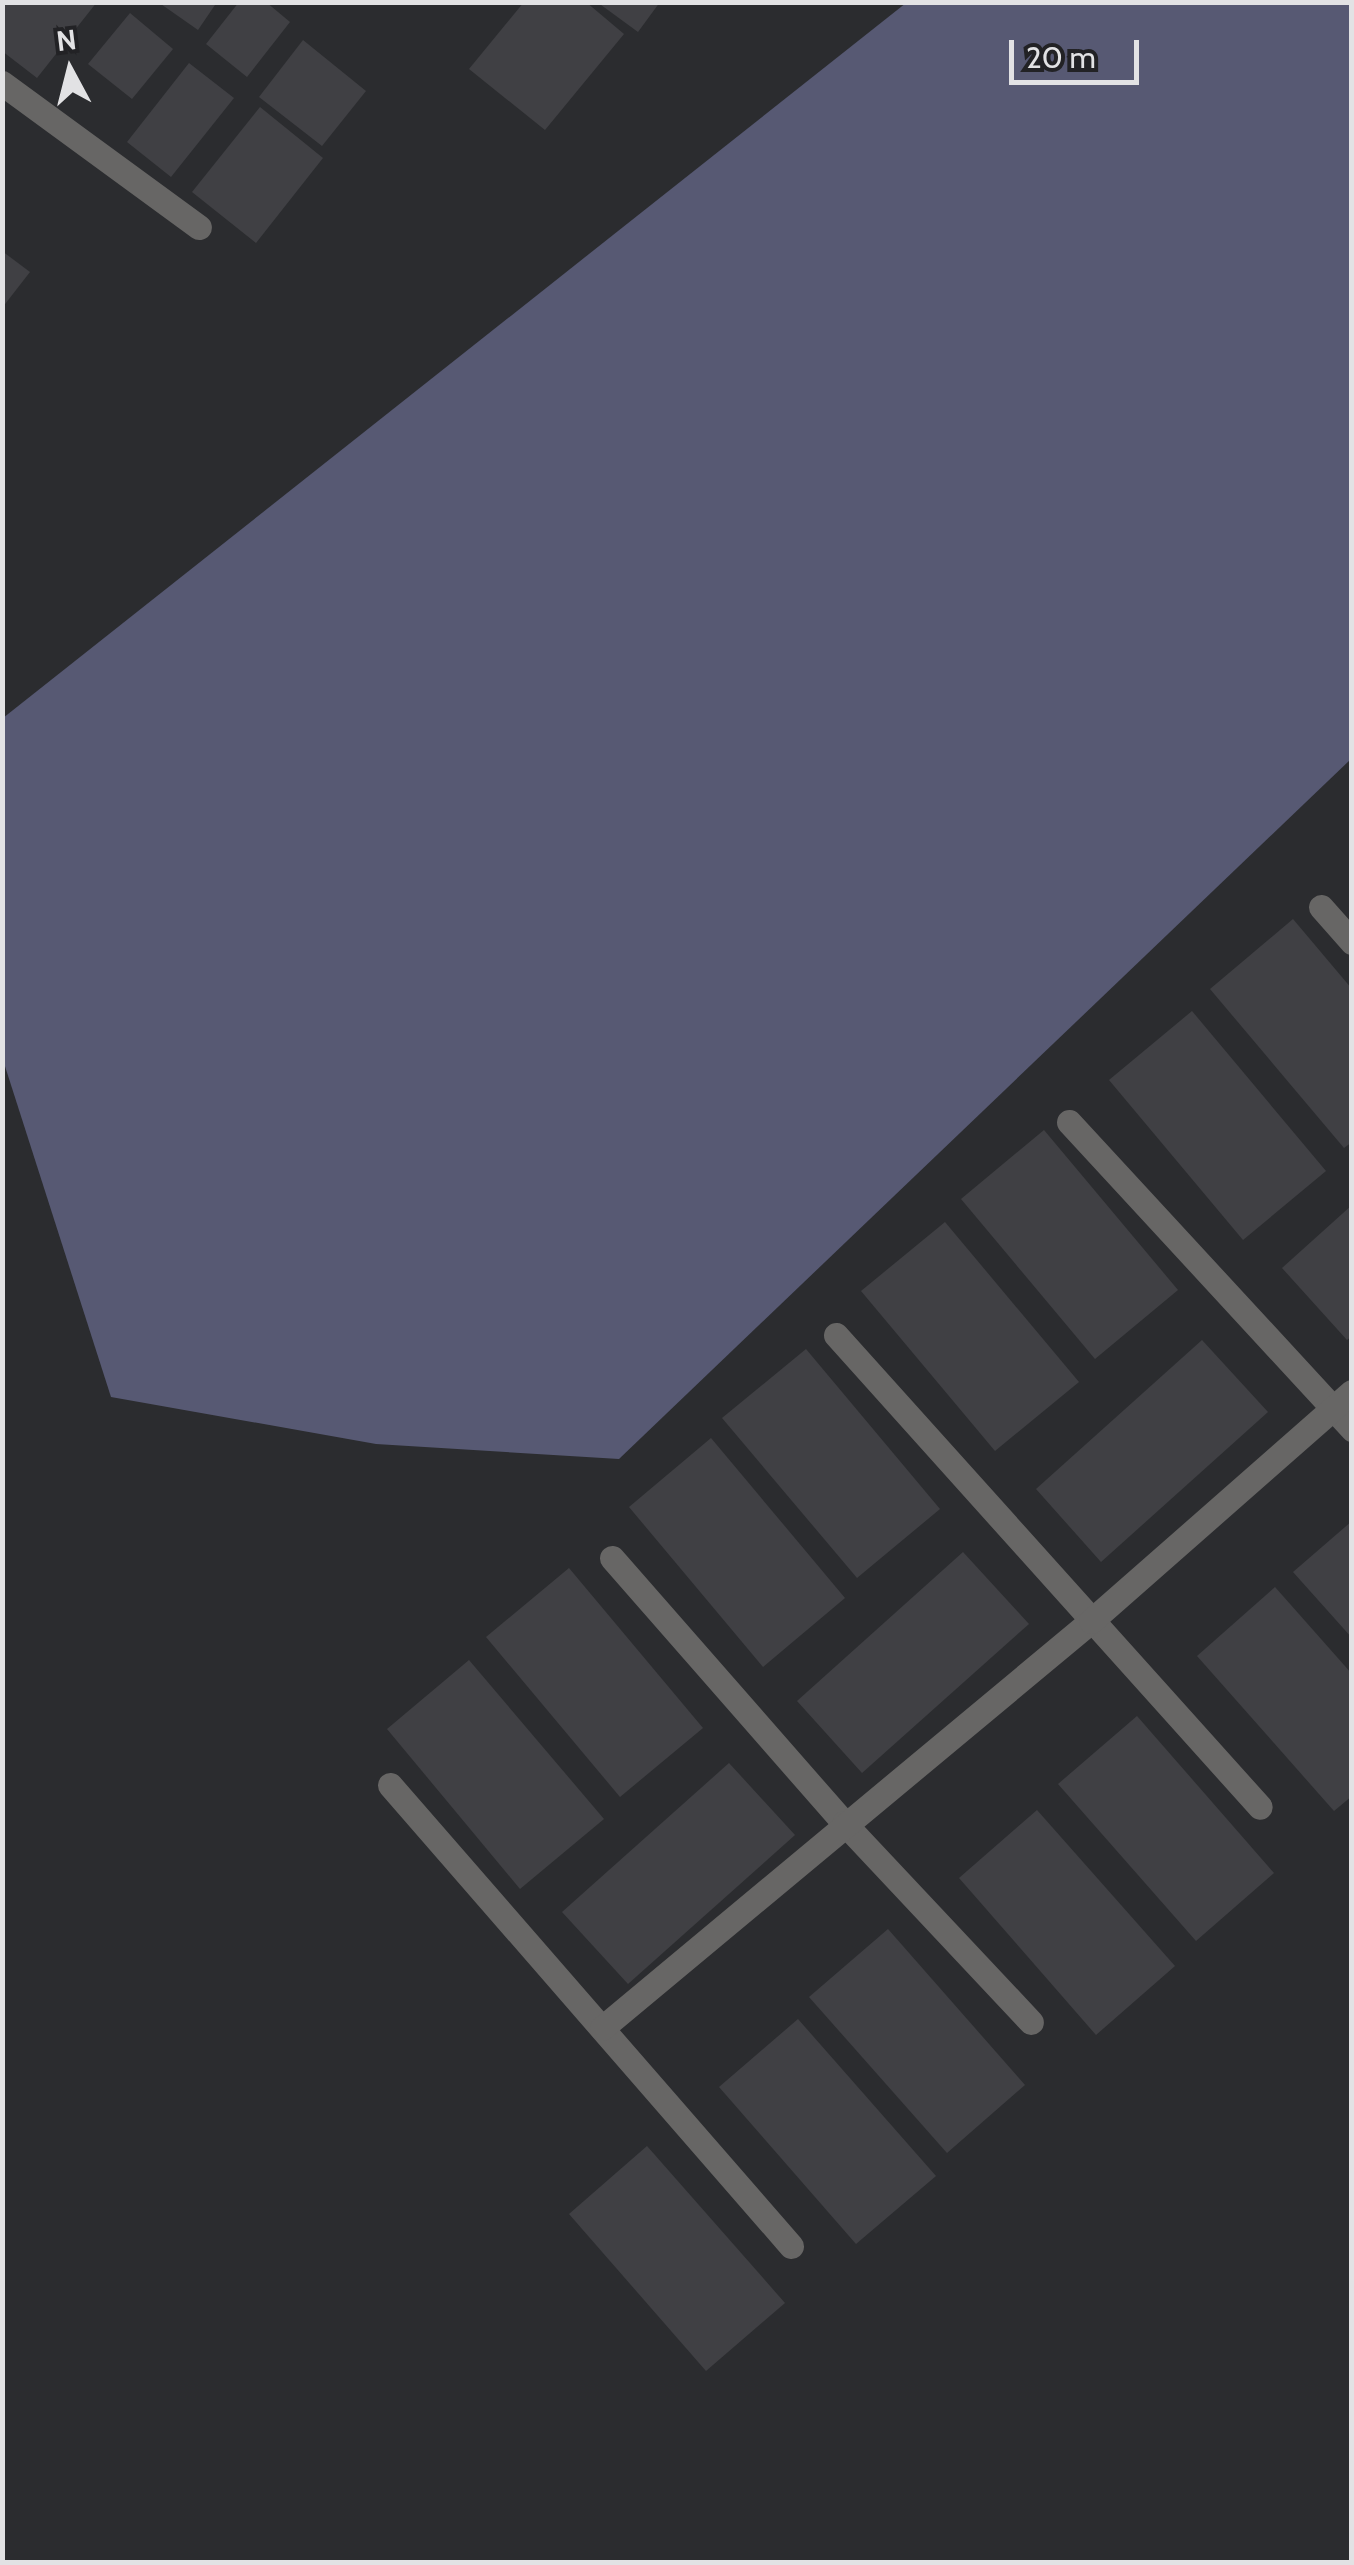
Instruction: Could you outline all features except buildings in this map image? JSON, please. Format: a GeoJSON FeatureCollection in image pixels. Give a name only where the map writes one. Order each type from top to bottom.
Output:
{"type":"FeatureCollection","features":[{"type":"Feature","properties":{"kind":"street"},"geometry":{"type":"LineString","coordinates":[[2,82],[199,227]]}},
{"type":"Feature","properties":{"kind":"street"},"geometry":{"type":"LineString","coordinates":[[1321,907],[1352,942]]}},
{"type":"Feature","properties":{"kind":"street"},"geometry":{"type":"LineString","coordinates":[[1069,1122],[1342,1400],[1352,1429]]}},
{"type":"Feature","properties":{"kind":"street"},"geometry":{"type":"LineString","coordinates":[[836,1336],[1260,1807]]}},
{"type":"Feature","properties":{"kind":"street"},"geometry":{"type":"LineString","coordinates":[[602,2028],[1091,1621],[1342,1400]]}},
{"type":"Feature","properties":{"kind":"street"},"geometry":{"type":"LineString","coordinates":[[612,1558],[844,1823],[1031,2022]]}},
{"type":"Feature","properties":{"kind":"street"},"geometry":{"type":"LineString","coordinates":[[390,1785],[791,2246]]}},
{"type":"Feature","properties":{"kind":"water"},"geometry":{"type":"Polygon","coordinates":[[[906,3],[1351,3],[1351,759],[619,1459],[376,1444],[111,1397],[3,1060],[3,718],[906,3]]]}}]}
